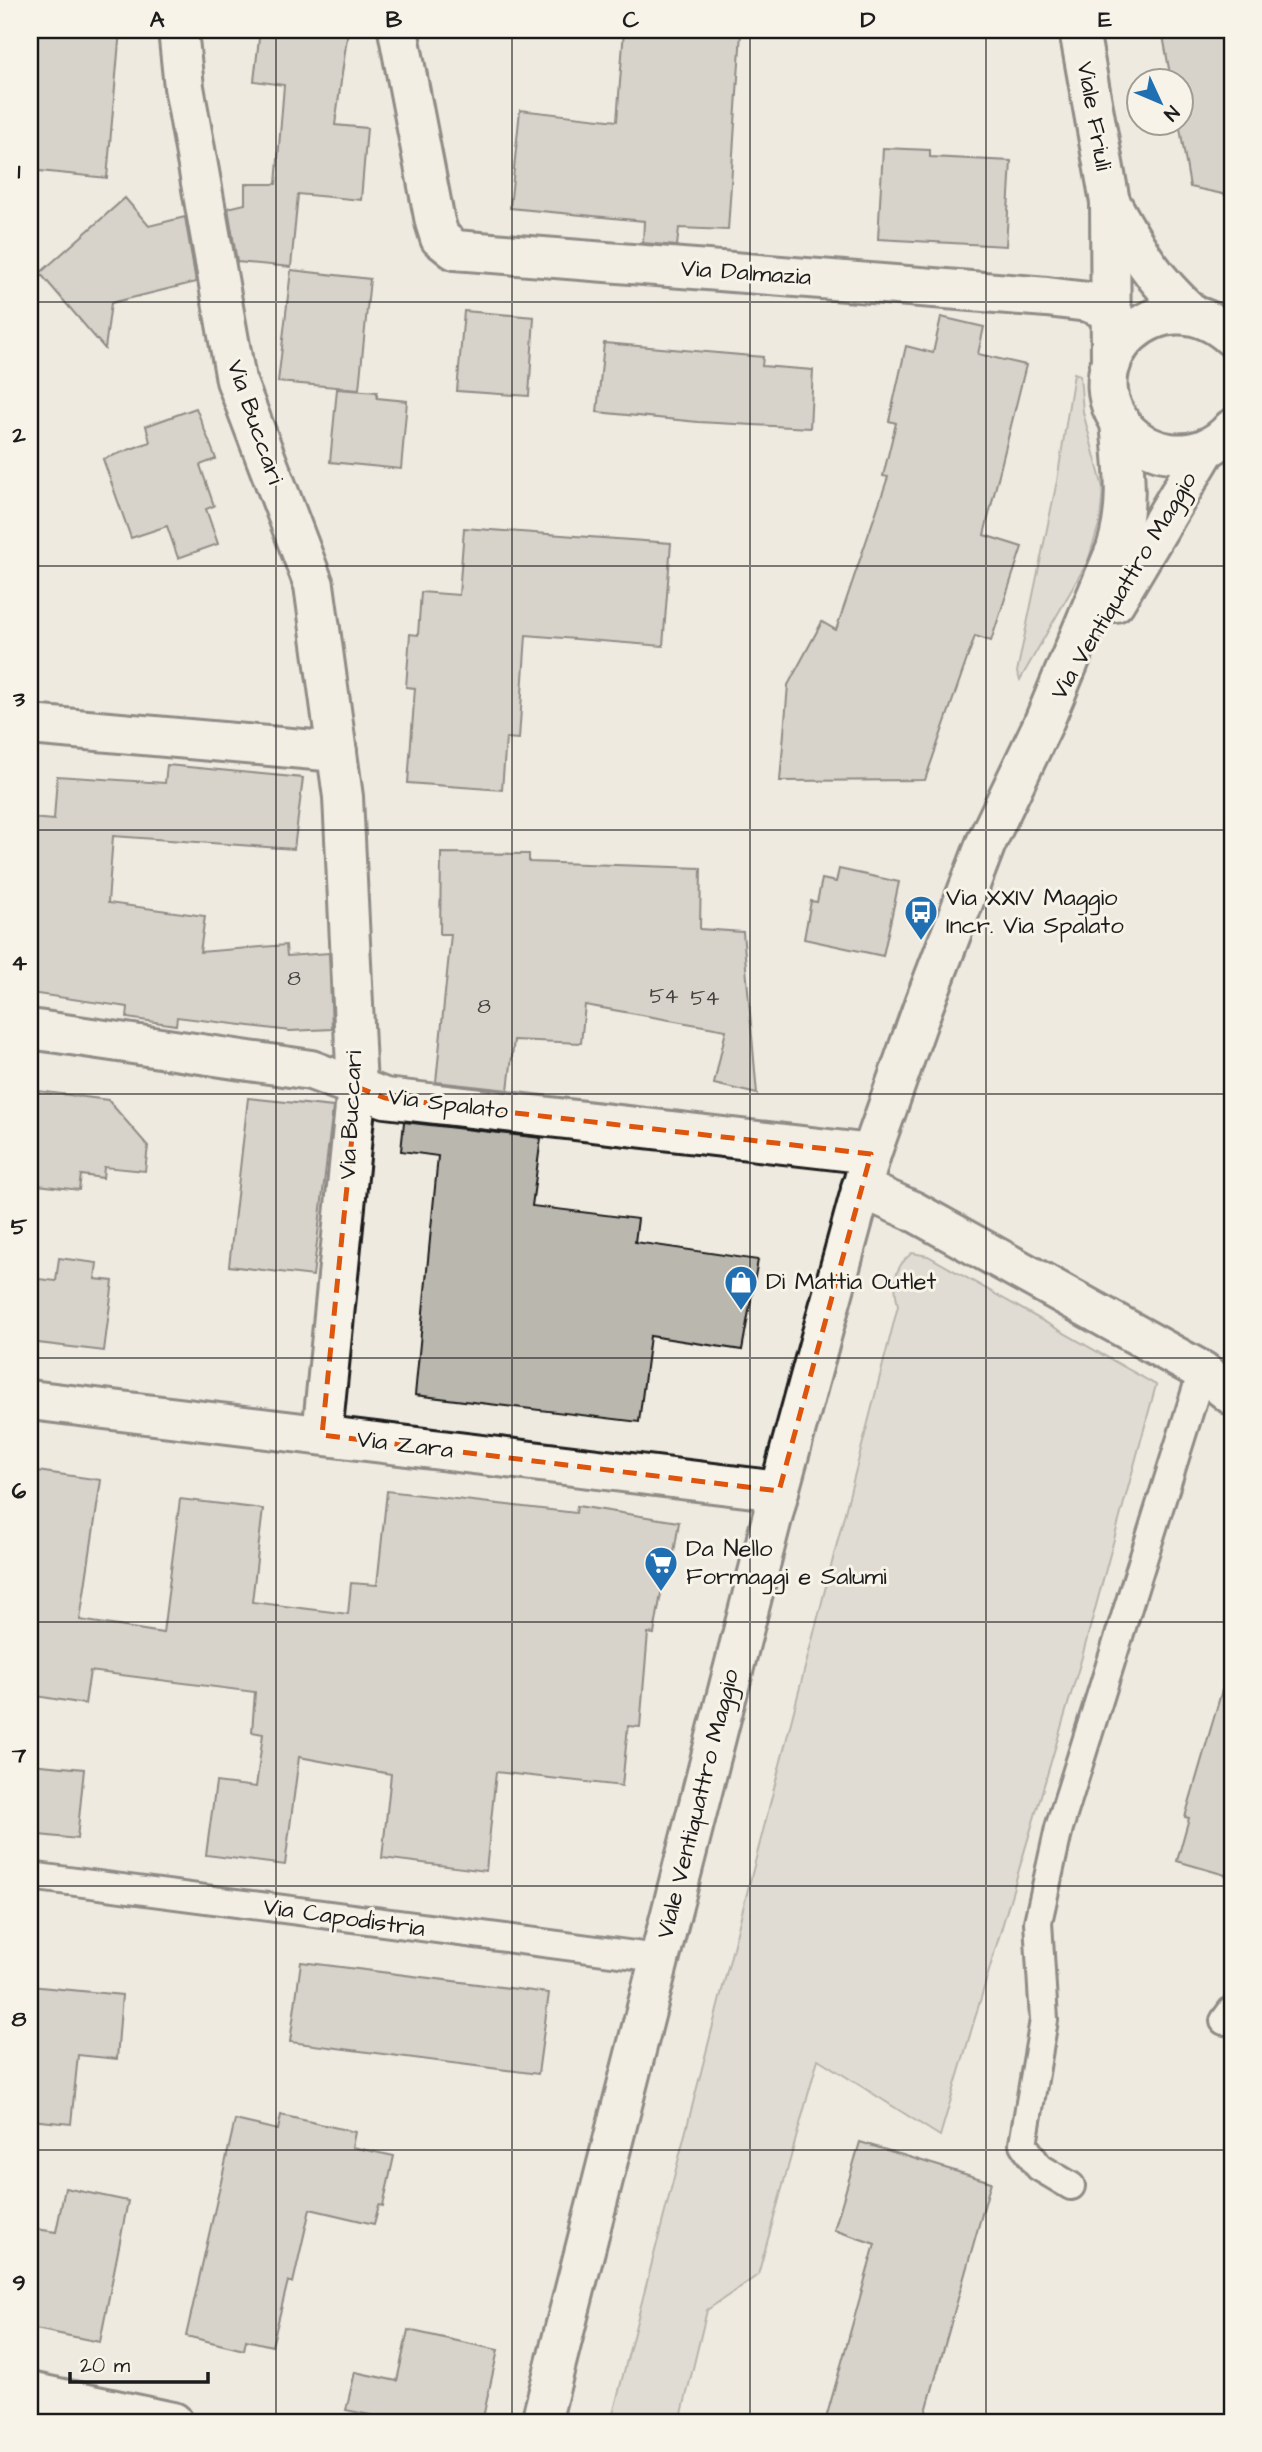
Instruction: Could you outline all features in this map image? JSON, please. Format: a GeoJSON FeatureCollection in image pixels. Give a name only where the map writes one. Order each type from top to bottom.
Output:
{"type":"FeatureCollection","features":[{"type":"Feature","properties":{"kind":"street","name":"Via Buccari"},"geometry":{"type":"LineString","coordinates":[[178,30],[184,87],[236,380],[314,585],[343,797],[357,1087],[322,1435]]}},
{"type":"Feature","properties":{"kind":"street","name":"Via Dalmazia"},"geometry":{"type":"LineString","coordinates":[[398,30],[435,222],[440,238],[455,250],[1073,300],[1113,312]]}},
{"type":"Feature","properties":{"kind":"street","name":"Viale Friuli"},"geometry":{"type":"LineString","coordinates":[[1079,30],[1110,202],[1129,270],[1113,312],[1111,364]]}},
{"type":"Feature","properties":{"kind":"street"},"geometry":{"type":"LineString","coordinates":[[1073,300],[1129,270],[1162,287],[1218,323]]}},
{"type":"Feature","properties":{"kind":"street"},"geometry":{"type":"LineString","coordinates":[[1111,364],[1118,347],[1148,320],[1170,313],[1218,323]]}},
{"type":"Feature","properties":{"kind":"street","name":"Via Ventiquattro Maggio"},"geometry":{"type":"LineString","coordinates":[[866,1171],[923,1007],[986,843],[1043,724],[1124,524],[1126,495],[1120,422],[1111,404],[1108,384],[1111,364]]}},
{"type":"Feature","properties":{"kind":"street"},"geometry":{"type":"LineString","coordinates":[[1120,422],[1136,440],[1158,451],[1182,454],[1219,439]]}},
{"type":"Feature","properties":{"kind":"street","name":"Via Ventiquattro Maggio"},"geometry":{"type":"LineString","coordinates":[[1043,724],[1219,439]]}},
{"type":"Feature","properties":{"kind":"street"},"geometry":{"type":"LineString","coordinates":[[30,725],[337,752]]}},
{"type":"Feature","properties":{"kind":"street","name":"Via Spalato"},"geometry":{"type":"LineString","coordinates":[[30,1029],[311,1070],[385,1098],[866,1171],[913,1211],[1217,1377],[1232,1395]]}},
{"type":"Feature","properties":{"kind":"street","name":"Viale Ventiquattro Maggio"},"geometry":{"type":"LineString","coordinates":[[541,2422],[779,1491],[866,1171]]}},
{"type":"Feature","properties":{"kind":"street","name":"Via Zara"},"geometry":{"type":"LineString","coordinates":[[30,1400],[779,1491]]}},
{"type":"Feature","properties":{"kind":"street"},"geometry":{"type":"LineString","coordinates":[[30,2392],[173,2422]]}},
{"type":"Feature","properties":{"kind":"lane"},"geometry":{"type":"LineString","coordinates":[[1071,2186],[1039,2167],[1023,2144],[1044,2020],[1038,1922],[1059,1828],[1217,1377]]}},
{"type":"Feature","properties":{"kind":"lane","name":"Via Capodistria"},"geometry":{"type":"LineString","coordinates":[[30,1876],[658,1958]]}},
{"type":"Feature","properties":{"kind":"highlighted area"},"geometry":{"type":"Polygon","coordinates":[[[357,1087],[385,1098],[871,1154],[779,1491],[322,1435],[357,1087]]]}},
{"type":"Feature","properties":{"kind":"shaded area"},"geometry":{"type":"Polygon","coordinates":[[[1074,373],[1080,375],[1083,412],[1103,488],[1100,521],[1088,561],[1020,680],[1017,672],[1057,481],[1074,373]]]}},
{"type":"Feature","properties":{"kind":"shaded area"},"geometry":{"type":"Polygon","coordinates":[[[912,1253],[928,1256],[1156,1385],[1082,1657],[940,2136],[818,2059],[758,2275],[707,2310],[680,2422],[611,2422],[898,1306],[896,1276],[901,1264],[912,1253]]]}},
{"type":"Feature","properties":{"kind":"building"},"geometry":{"type":"Polygon","coordinates":[[[30,30],[120,30],[107,178],[30,170],[30,30]]]}},
{"type":"Feature","properties":{"kind":"building"},"geometry":{"type":"Polygon","coordinates":[[[260,30],[348,30],[335,125],[367,128],[361,200],[298,194],[291,267],[237,262],[228,208],[245,204],[245,184],[276,184],[284,85],[254,81],[260,30]]]}},
{"type":"Feature","properties":{"kind":"building"},"geometry":{"type":"Polygon","coordinates":[[[624,30],[741,32],[728,230],[679,228],[677,246],[643,243],[644,221],[510,208],[520,110],[617,121],[624,30]]]}},
{"type":"Feature","properties":{"kind":"building"},"geometry":{"type":"Polygon","coordinates":[[[1162,30],[1232,30],[1232,196],[1190,187],[1181,136],[1196,136],[1196,66],[1168,66],[1162,30]]]}},
{"type":"Feature","properties":{"kind":"building"},"geometry":{"type":"Polygon","coordinates":[[[883,148],[930,150],[930,157],[1011,161],[1006,246],[878,239],[883,148]]]}},
{"type":"Feature","properties":{"kind":"building"},"geometry":{"type":"Polygon","coordinates":[[[125,198],[149,226],[185,217],[196,282],[111,303],[105,349],[40,273],[125,198]]]}},
{"type":"Feature","properties":{"kind":"building"},"geometry":{"type":"Polygon","coordinates":[[[291,270],[370,279],[359,389],[278,382],[291,270]]]}},
{"type":"Feature","properties":{"kind":"building"},"geometry":{"type":"Polygon","coordinates":[[[464,311],[534,317],[529,396],[457,391],[464,311]]]}},
{"type":"Feature","properties":{"kind":"building"},"geometry":{"type":"Polygon","coordinates":[[[941,317],[984,327],[978,354],[1026,365],[984,535],[1022,547],[991,641],[975,636],[925,780],[780,781],[788,685],[822,622],[836,630],[888,477],[883,476],[896,423],[889,421],[906,346],[933,353],[941,317]]]}},
{"type":"Feature","properties":{"kind":"building"},"geometry":{"type":"Polygon","coordinates":[[[604,343],[763,357],[762,366],[813,370],[810,428],[698,422],[597,412],[604,343]]]}},
{"type":"Feature","properties":{"kind":"building"},"geometry":{"type":"Polygon","coordinates":[[[337,389],[377,392],[377,398],[407,401],[401,469],[330,462],[337,389]]]}},
{"type":"Feature","properties":{"kind":"building"},"geometry":{"type":"Polygon","coordinates":[[[196,408],[216,459],[200,465],[214,506],[206,509],[218,544],[178,558],[167,526],[131,538],[103,459],[150,442],[146,426],[196,408]]]}},
{"type":"Feature","properties":{"kind":"building"},"geometry":{"type":"Polygon","coordinates":[[[464,528],[671,543],[663,646],[526,635],[519,739],[506,738],[502,790],[408,783],[415,688],[406,687],[410,634],[418,635],[421,592],[459,595],[464,528]]]}},
{"type":"Feature","properties":{"kind":"building"},"geometry":{"type":"Polygon","coordinates":[[[167,765],[303,778],[294,849],[113,836],[108,903],[205,916],[200,952],[286,945],[287,956],[329,953],[332,1029],[290,1031],[177,1017],[176,1025],[127,1018],[128,1007],[30,993],[30,818],[54,820],[57,776],[165,783],[167,765]]]}},
{"type":"Feature","properties":{"kind":"building"},"geometry":{"type":"Polygon","coordinates":[[[441,853],[529,854],[529,862],[701,868],[700,929],[743,932],[757,1094],[714,1084],[726,1030],[585,1005],[581,1043],[514,1040],[508,1090],[436,1082],[451,934],[440,934],[441,853]]]}},
{"type":"Feature","properties":{"kind":"building"},"geometry":{"type":"Polygon","coordinates":[[[839,869],[899,882],[883,956],[804,939],[811,901],[817,902],[822,879],[836,882],[839,869]]]}},
{"type":"Feature","properties":{"kind":"building"},"geometry":{"type":"Polygon","coordinates":[[[30,1090],[108,1100],[148,1146],[145,1171],[104,1167],[103,1178],[81,1175],[79,1190],[30,1184],[30,1090]]]}},
{"type":"Feature","properties":{"kind":"building"},"geometry":{"type":"Polygon","coordinates":[[[248,1098],[333,1107],[313,1276],[229,1266],[248,1098]]]}},
{"type":"Feature","properties":{"kind":"building"},"geometry":{"type":"Polygon","coordinates":[[[404,1122],[541,1138],[532,1206],[638,1219],[635,1242],[758,1260],[742,1350],[650,1336],[639,1422],[415,1395],[438,1156],[401,1151],[404,1122]]]}},
{"type":"Feature","properties":{"kind":"building"},"geometry":{"type":"Polygon","coordinates":[[[59,1258],[97,1263],[95,1279],[113,1281],[104,1351],[30,1342],[30,1278],[56,1281],[59,1258]]]}},
{"type":"Feature","properties":{"kind":"building"},"geometry":{"type":"Polygon","coordinates":[[[30,1470],[101,1480],[80,1620],[163,1633],[180,1499],[263,1509],[252,1602],[348,1614],[351,1583],[377,1585],[387,1491],[576,1513],[577,1506],[679,1522],[670,1577],[664,1576],[654,1634],[648,1633],[640,1727],[628,1726],[622,1786],[496,1772],[486,1871],[382,1858],[391,1774],[299,1757],[285,1865],[206,1855],[216,1782],[256,1787],[263,1734],[252,1732],[255,1692],[90,1671],[85,1704],[30,1695],[30,1470]]]}},
{"type":"Feature","properties":{"kind":"building"},"geometry":{"type":"Polygon","coordinates":[[[1222,1690],[1232,1691],[1232,1877],[1177,1861],[1189,1818],[1185,1817],[1222,1690]]]}},
{"type":"Feature","properties":{"kind":"building"},"geometry":{"type":"Polygon","coordinates":[[[30,1764],[84,1769],[77,1839],[30,1834],[30,1764]]]}},
{"type":"Feature","properties":{"kind":"building"},"geometry":{"type":"Polygon","coordinates":[[[301,1962],[549,1993],[538,2074],[290,2042],[301,1962]]]}},
{"type":"Feature","properties":{"kind":"building"},"geometry":{"type":"Polygon","coordinates":[[[30,1986],[122,1995],[117,2059],[78,2055],[71,2124],[30,2120],[30,1986]]]}},
{"type":"Feature","properties":{"kind":"building"},"geometry":{"type":"Polygon","coordinates":[[[281,2115],[355,2132],[352,2147],[394,2156],[383,2206],[379,2205],[374,2224],[310,2209],[293,2283],[288,2281],[272,2346],[246,2340],[244,2350],[186,2336],[235,2120],[278,2130],[281,2115]]]}},
{"type":"Feature","properties":{"kind":"building"},"geometry":{"type":"Polygon","coordinates":[[[860,2142],[991,2182],[923,2422],[825,2422],[875,2244],[834,2230],[860,2142]]]}},
{"type":"Feature","properties":{"kind":"building"},"geometry":{"type":"Polygon","coordinates":[[[65,2188],[128,2201],[100,2342],[30,2328],[30,2265],[36,2229],[56,2232],[65,2188]]]}},
{"type":"Feature","properties":{"kind":"building"},"geometry":{"type":"Polygon","coordinates":[[[408,2330],[498,2350],[482,2422],[403,2422],[346,2410],[355,2372],[397,2381],[408,2330]]]}},
{"type":"Feature","properties":{"kind":"place","name":"Via XXIV Maggio Incr. Via Spalato"},"geometry":{"type":"Point","coordinates":[921,942]}},
{"type":"Feature","properties":{"kind":"place","name":"Di Mattia Outlet"},"geometry":{"type":"Point","coordinates":[741,1312]}},
{"type":"Feature","properties":{"kind":"place","name":"Da Nello Formaggi e Salumi"},"geometry":{"type":"Point","coordinates":[661,1593]}}]}
